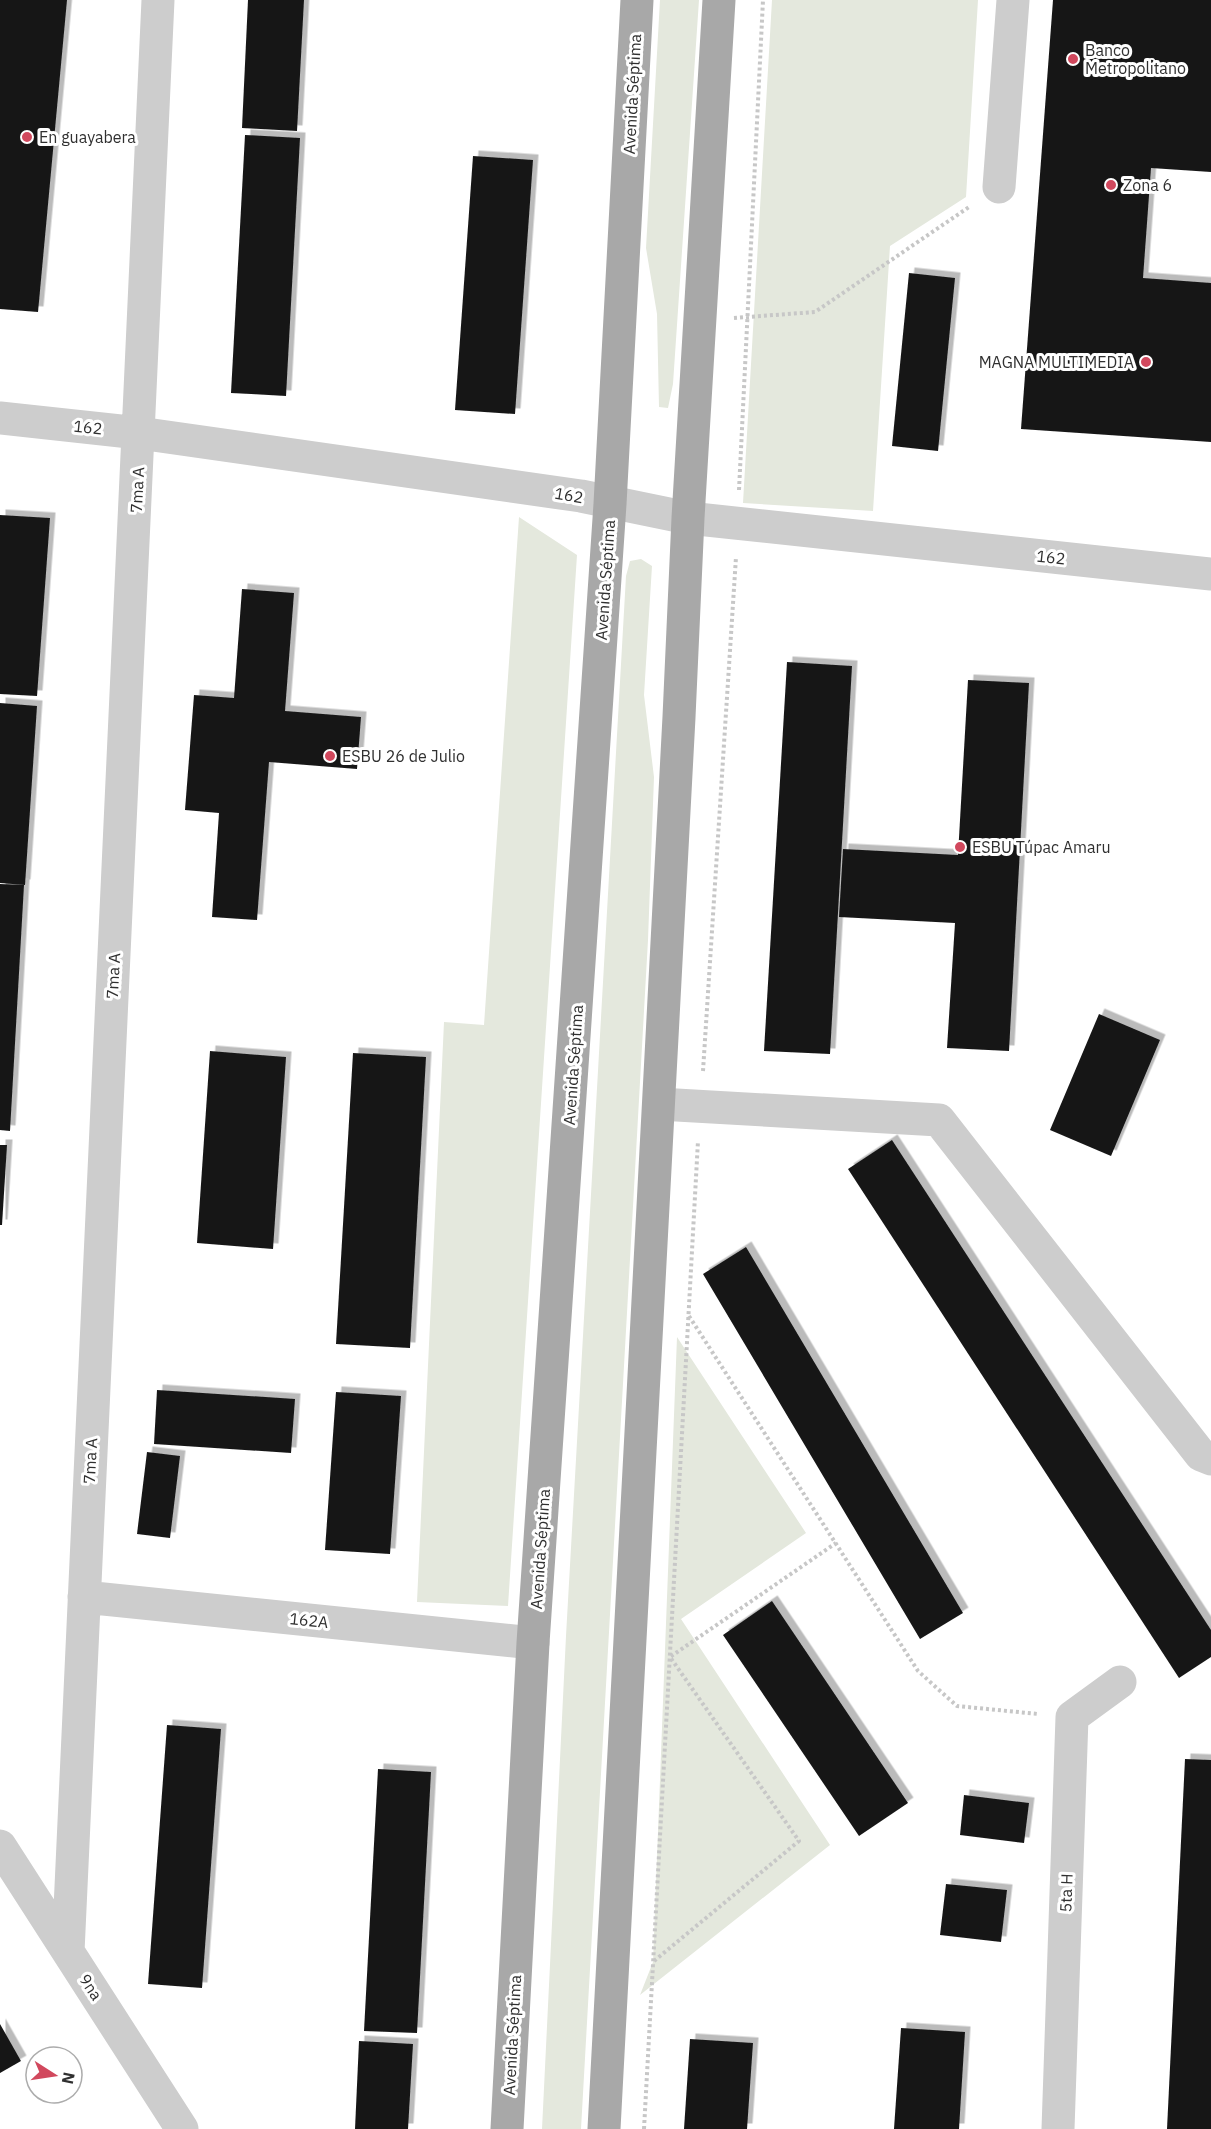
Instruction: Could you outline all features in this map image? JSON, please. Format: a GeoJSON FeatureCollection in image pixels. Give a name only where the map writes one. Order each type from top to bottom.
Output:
{"type":"FeatureCollection","features":[{"type":"Feature","properties":{"kind":"main road","name":"Avenida Séptima"},"geometry":{"type":"LineString","coordinates":[[507,2129],[533,1643],[610,504],[637,0]]}},
{"type":"Feature","properties":{"kind":"main road"},"geometry":{"type":"LineString","coordinates":[[604,2129],[688,518],[719,0]]}},
{"type":"Feature","properties":{"kind":"street","name":"7ma A"},"geometry":{"type":"LineString","coordinates":[[68,1952],[158,0]]}},
{"type":"Feature","properties":{"kind":"street"},"geometry":{"type":"LineString","coordinates":[[999,187],[1013,0]]}},
{"type":"Feature","properties":{"kind":"street","name":"162"},"geometry":{"type":"LineString","coordinates":[[0,418],[139,433],[581,496],[610,504],[688,518],[1211,574]]}},
{"type":"Feature","properties":{"kind":"street"},"geometry":{"type":"LineString","coordinates":[[658,1104],[939,1120],[1201,1455],[1211,1459]]}},
{"type":"Feature","properties":{"kind":"street","name":"162A"},"geometry":{"type":"LineString","coordinates":[[84,1597],[533,1643]]}},
{"type":"Feature","properties":{"kind":"street"},"geometry":{"type":"LineString","coordinates":[[1072,1717],[1120,1682]]}},
{"type":"Feature","properties":{"kind":"street","name":"5ta H"},"geometry":{"type":"LineString","coordinates":[[1058,2129],[1072,1717]]}},
{"type":"Feature","properties":{"kind":"street","name":"9na"},"geometry":{"type":"LineString","coordinates":[[0,1846],[182,2129]]}},
{"type":"Feature","properties":{"kind":"path"},"geometry":{"type":"LineString","coordinates":[[644,2129],[700,1106],[738,523],[763,0]]}},
{"type":"Feature","properties":{"kind":"path"},"geometry":{"type":"LineString","coordinates":[[700,322],[815,312],[999,187]]}},
{"type":"Feature","properties":{"kind":"path"},"geometry":{"type":"LineString","coordinates":[[689,1315],[918,1671],[957,1706],[1072,1717]]}},
{"type":"Feature","properties":{"kind":"path"},"geometry":{"type":"LineString","coordinates":[[670,1657],[836,1543]]}},
{"type":"Feature","properties":{"kind":"path"},"geometry":{"type":"LineString","coordinates":[[653,1962],[799,1841],[670,1657]]}},
{"type":"Feature","properties":{"kind":"shaded area"},"geometry":{"type":"Polygon","coordinates":[[[660,0],[699,0],[673,384],[668,408],[659,407],[657,314],[646,248],[660,0]]]}},
{"type":"Feature","properties":{"kind":"shaded area"},"geometry":{"type":"Polygon","coordinates":[[[772,0],[978,0],[966,197],[890,246],[873,511],[743,503],[772,0]]]}},
{"type":"Feature","properties":{"kind":"shaded area"},"geometry":{"type":"Polygon","coordinates":[[[519,517],[577,555],[508,1606],[417,1602],[444,1022],[484,1025],[519,517]]]}},
{"type":"Feature","properties":{"kind":"shaded area"},"geometry":{"type":"Polygon","coordinates":[[[641,559],[652,566],[644,695],[654,777],[648,940],[581,2129],[542,2129],[566,1636],[626,576],[630,561],[641,559]]]}},
{"type":"Feature","properties":{"kind":"shaded area"},"geometry":{"type":"Polygon","coordinates":[[[677,1337],[806,1533],[681,1619],[830,1845],[640,1995],[653,1962],[677,1337]]]}},
{"type":"Feature","properties":{"kind":"building","name":"En guayabera"},"geometry":{"type":"Polygon","coordinates":[[[0,0],[67,0],[38,312],[0,309],[0,0]]]}},
{"type":"Feature","properties":{"kind":"building"},"geometry":{"type":"Polygon","coordinates":[[[248,0],[304,0],[297,131],[242,128],[248,0]]]}},
{"type":"Feature","properties":{"kind":"building"},"geometry":{"type":"Polygon","coordinates":[[[1053,0],[1211,0],[1211,172],[1151,168],[1143,278],[1211,283],[1211,442],[1021,429],[1053,0]]]}},
{"type":"Feature","properties":{"kind":"building"},"geometry":{"type":"Polygon","coordinates":[[[245,135],[300,138],[286,396],[231,393],[245,135]]]}},
{"type":"Feature","properties":{"kind":"building"},"geometry":{"type":"Polygon","coordinates":[[[473,156],[533,160],[515,414],[455,410],[473,156]]]}},
{"type":"Feature","properties":{"kind":"building"},"geometry":{"type":"Polygon","coordinates":[[[909,273],[955,278],[938,451],[892,446],[909,273]]]}},
{"type":"Feature","properties":{"kind":"building"},"geometry":{"type":"Polygon","coordinates":[[[0,515],[50,518],[37,696],[0,694],[0,515]]]}},
{"type":"Feature","properties":{"kind":"building"},"geometry":{"type":"Polygon","coordinates":[[[242,589],[294,593],[285,711],[361,717],[357,769],[269,762],[257,920],[212,917],[219,813],[185,810],[194,695],[234,698],[242,589]]]}},
{"type":"Feature","properties":{"kind":"building"},"geometry":{"type":"Polygon","coordinates":[[[787,662],[852,666],[830,1054],[764,1051],[787,662]]]}},
{"type":"Feature","properties":{"kind":"building"},"geometry":{"type":"Polygon","coordinates":[[[968,680],[1029,683],[1009,1051],[947,1048],[955,923],[839,917],[843,849],[958,855],[968,680]]]}},
{"type":"Feature","properties":{"kind":"building"},"geometry":{"type":"Polygon","coordinates":[[[0,703],[37,706],[25,885],[0,883],[0,703]]]}},
{"type":"Feature","properties":{"kind":"building"},"geometry":{"type":"Polygon","coordinates":[[[0,884],[24,885],[10,1131],[0,1130],[0,884]]]}},
{"type":"Feature","properties":{"kind":"building"},"geometry":{"type":"Polygon","coordinates":[[[1099,1014],[1160,1040],[1111,1156],[1050,1130],[1099,1014]]]}},
{"type":"Feature","properties":{"kind":"building"},"geometry":{"type":"Polygon","coordinates":[[[210,1051],[286,1057],[273,1249],[197,1243],[210,1051]]]}},
{"type":"Feature","properties":{"kind":"building"},"geometry":{"type":"Polygon","coordinates":[[[353,1053],[426,1057],[410,1348],[336,1344],[353,1053]]]}},
{"type":"Feature","properties":{"kind":"building"},"geometry":{"type":"Polygon","coordinates":[[[892,1140],[1211,1630],[1211,1657],[1179,1678],[848,1169],[892,1140]]]}},
{"type":"Feature","properties":{"kind":"building"},"geometry":{"type":"Polygon","coordinates":[[[0,1145],[7,1145],[2,1225],[0,1225],[0,1145]]]}},
{"type":"Feature","properties":{"kind":"building"},"geometry":{"type":"Polygon","coordinates":[[[746,1247],[963,1613],[920,1639],[703,1274],[746,1247]]]}},
{"type":"Feature","properties":{"kind":"building"},"geometry":{"type":"Polygon","coordinates":[[[157,1390],[295,1399],[291,1453],[154,1444],[157,1390]]]}},
{"type":"Feature","properties":{"kind":"building"},"geometry":{"type":"Polygon","coordinates":[[[336,1392],[401,1396],[390,1554],[325,1550],[336,1392]]]}},
{"type":"Feature","properties":{"kind":"building"},"geometry":{"type":"Polygon","coordinates":[[[147,1452],[180,1456],[170,1538],[137,1534],[147,1452]]]}},
{"type":"Feature","properties":{"kind":"building"},"geometry":{"type":"Polygon","coordinates":[[[772,1601],[908,1803],[859,1836],[723,1635],[772,1601]]]}},
{"type":"Feature","properties":{"kind":"building"},"geometry":{"type":"Polygon","coordinates":[[[167,1725],[221,1729],[202,1988],[148,1984],[167,1725]]]}},
{"type":"Feature","properties":{"kind":"building"},"geometry":{"type":"Polygon","coordinates":[[[1185,1759],[1211,1760],[1211,2129],[1167,2129],[1185,1759]]]}},
{"type":"Feature","properties":{"kind":"building"},"geometry":{"type":"Polygon","coordinates":[[[378,1769],[431,1772],[417,2033],[364,2031],[378,1769]]]}},
{"type":"Feature","properties":{"kind":"building"},"geometry":{"type":"Polygon","coordinates":[[[964,1795],[1029,1803],[1024,1843],[960,1835],[964,1795]]]}},
{"type":"Feature","properties":{"kind":"building"},"geometry":{"type":"Polygon","coordinates":[[[946,1884],[1007,1890],[1001,1942],[940,1935],[946,1884]]]}},
{"type":"Feature","properties":{"kind":"building"},"geometry":{"type":"Polygon","coordinates":[[[0,2024],[21,2061],[0,2073],[0,2024]]]}},
{"type":"Feature","properties":{"kind":"building"},"geometry":{"type":"Polygon","coordinates":[[[901,2028],[965,2032],[959,2129],[894,2129],[901,2028]]]}},
{"type":"Feature","properties":{"kind":"building"},"geometry":{"type":"Polygon","coordinates":[[[690,2039],[753,2043],[747,2129],[684,2129],[690,2039]]]}},
{"type":"Feature","properties":{"kind":"building"},"geometry":{"type":"Polygon","coordinates":[[[359,2041],[413,2044],[408,2129],[355,2129],[359,2041]]]}},
{"type":"Feature","properties":{"kind":"place","name":"Banco Metropolitano"},"geometry":{"type":"Point","coordinates":[1073,59]}},
{"type":"Feature","properties":{"kind":"place","name":"En guayabera"},"geometry":{"type":"Point","coordinates":[27,137]}},
{"type":"Feature","properties":{"kind":"place","name":"Zona 6"},"geometry":{"type":"Point","coordinates":[1111,185]}},
{"type":"Feature","properties":{"kind":"place","name":"MAGNA MULTIMEDIA"},"geometry":{"type":"Point","coordinates":[1146,362]}},
{"type":"Feature","properties":{"kind":"place","name":"ESBU 26 de Julio"},"geometry":{"type":"Point","coordinates":[330,756]}},
{"type":"Feature","properties":{"kind":"place","name":"ESBU Túpac Amaru"},"geometry":{"type":"Point","coordinates":[960,847]}}]}
